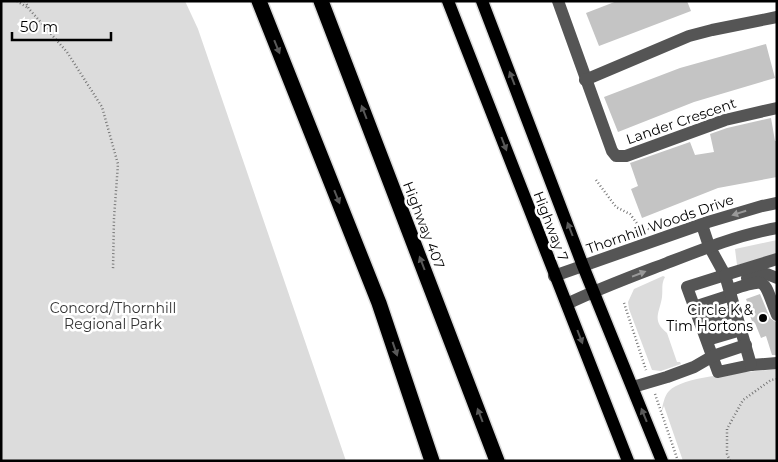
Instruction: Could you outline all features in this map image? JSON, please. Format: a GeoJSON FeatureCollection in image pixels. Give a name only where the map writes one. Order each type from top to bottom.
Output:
{"type":"FeatureCollection","features":[{"type":"Feature","properties":{"kind":"highway"},"geometry":{"type":"LineString","coordinates":[[259,1],[379,303],[432,461]]}},
{"type":"Feature","properties":{"kind":"highway","name":"Highway 407"},"geometry":{"type":"LineString","coordinates":[[322,1],[497,461]]}},
{"type":"Feature","properties":{"kind":"main road","name":"Highway 7"},"geometry":{"type":"LineString","coordinates":[[448,1],[628,461]]}},
{"type":"Feature","properties":{"kind":"main road","name":"Highway 7"},"geometry":{"type":"LineString","coordinates":[[482,1],[583,266],[662,461]]}},
{"type":"Feature","properties":{"kind":"street","name":"Lander Crescent"},"geometry":{"type":"LineString","coordinates":[[558,1],[585,80],[612,151],[616,156],[626,156],[725,120],[777,108]]}},
{"type":"Feature","properties":{"kind":"street"},"geometry":{"type":"LineString","coordinates":[[585,80],[689,36],[777,17]]}},
{"type":"Feature","properties":{"kind":"street","name":"Thornhill Woods Drive"},"geometry":{"type":"LineString","coordinates":[[554,276],[702,225],[777,203]]}},
{"type":"Feature","properties":{"kind":"street"},"geometry":{"type":"LineString","coordinates":[[702,225],[709,246],[728,286],[751,365]]}},
{"type":"Feature","properties":{"kind":"street"},"geometry":{"type":"LineString","coordinates":[[567,304],[593,291],[709,246],[754,232],[777,228]]}},
{"type":"Feature","properties":{"kind":"street"},"geometry":{"type":"LineString","coordinates":[[694,307],[777,259]]}},
{"type":"Feature","properties":{"kind":"street"},"geometry":{"type":"LineString","coordinates":[[728,286],[743,278],[767,274],[777,278]]}},
{"type":"Feature","properties":{"kind":"street"},"geometry":{"type":"LineString","coordinates":[[777,315],[765,284],[757,281],[728,286],[687,287],[718,372],[751,365],[777,363]]}},
{"type":"Feature","properties":{"kind":"street"},"geometry":{"type":"LineString","coordinates":[[700,322],[736,311]]}},
{"type":"Feature","properties":{"kind":"street"},"geometry":{"type":"LineString","coordinates":[[707,340],[741,330]]}},
{"type":"Feature","properties":{"kind":"street"},"geometry":{"type":"LineString","coordinates":[[633,387],[694,367],[713,356],[746,345]]}},
{"type":"Feature","properties":{"kind":"path"},"geometry":{"type":"LineString","coordinates":[[17,1],[29,9],[67,52],[102,107],[118,164],[113,270]]}},
{"type":"Feature","properties":{"kind":"path"},"geometry":{"type":"LineString","coordinates":[[25,1],[29,9]]}},
{"type":"Feature","properties":{"kind":"path"},"geometry":{"type":"LineString","coordinates":[[596,180],[616,207],[630,214],[639,226],[653,230]]}},
{"type":"Feature","properties":{"kind":"path"},"geometry":{"type":"LineString","coordinates":[[730,461],[727,454],[727,429],[739,408],[744,400],[771,380],[777,379]]}},
{"type":"Feature","properties":{"kind":"green space","name":"Concord/Thornhill Regional Park"},"geometry":{"type":"Polygon","coordinates":[[[1,1],[185,1],[198,29],[346,461],[1,461],[1,1]]]}},
{"type":"Feature","properties":{"kind":"green space"},"geometry":{"type":"Polygon","coordinates":[[[777,240],[777,257],[737,265],[735,249],[777,240]]]}},
{"type":"Feature","properties":{"kind":"green space"},"geometry":{"type":"Polygon","coordinates":[[[663,276],[665,277],[658,320],[667,333],[677,362],[681,364],[661,371],[652,370],[628,302],[634,289],[663,276]]]}},
{"type":"Feature","properties":{"kind":"green space"},"geometry":{"type":"Polygon","coordinates":[[[777,369],[777,461],[683,461],[664,406],[661,413],[669,391],[689,381],[703,378],[777,369]]]}},
{"type":"Feature","properties":{"kind":"building"},"geometry":{"type":"Polygon","coordinates":[[[617,1],[687,1],[691,11],[599,46],[586,13],[617,1]]]}},
{"type":"Feature","properties":{"kind":"building"},"geometry":{"type":"Polygon","coordinates":[[[766,44],[775,78],[694,102],[618,132],[604,97],[680,68],[766,44]]]}},
{"type":"Feature","properties":{"kind":"building"},"geometry":{"type":"Polygon","coordinates":[[[771,118],[775,141],[777,141],[777,177],[718,188],[642,218],[631,189],[638,186],[630,163],[690,142],[695,155],[714,152],[710,134],[771,118]]]}},
{"type":"Feature","properties":{"kind":"building","name":"Circle K & Tim Hortons"},"geometry":{"type":"Polygon","coordinates":[[[760,294],[770,318],[777,323],[777,355],[772,355],[766,336],[761,338],[749,313],[751,312],[746,299],[760,294]]]}},
{"type":"Feature","properties":{"kind":"place","name":"Circle K & Tim Hortons"},"geometry":{"type":"Point","coordinates":[763,318]}}]}
